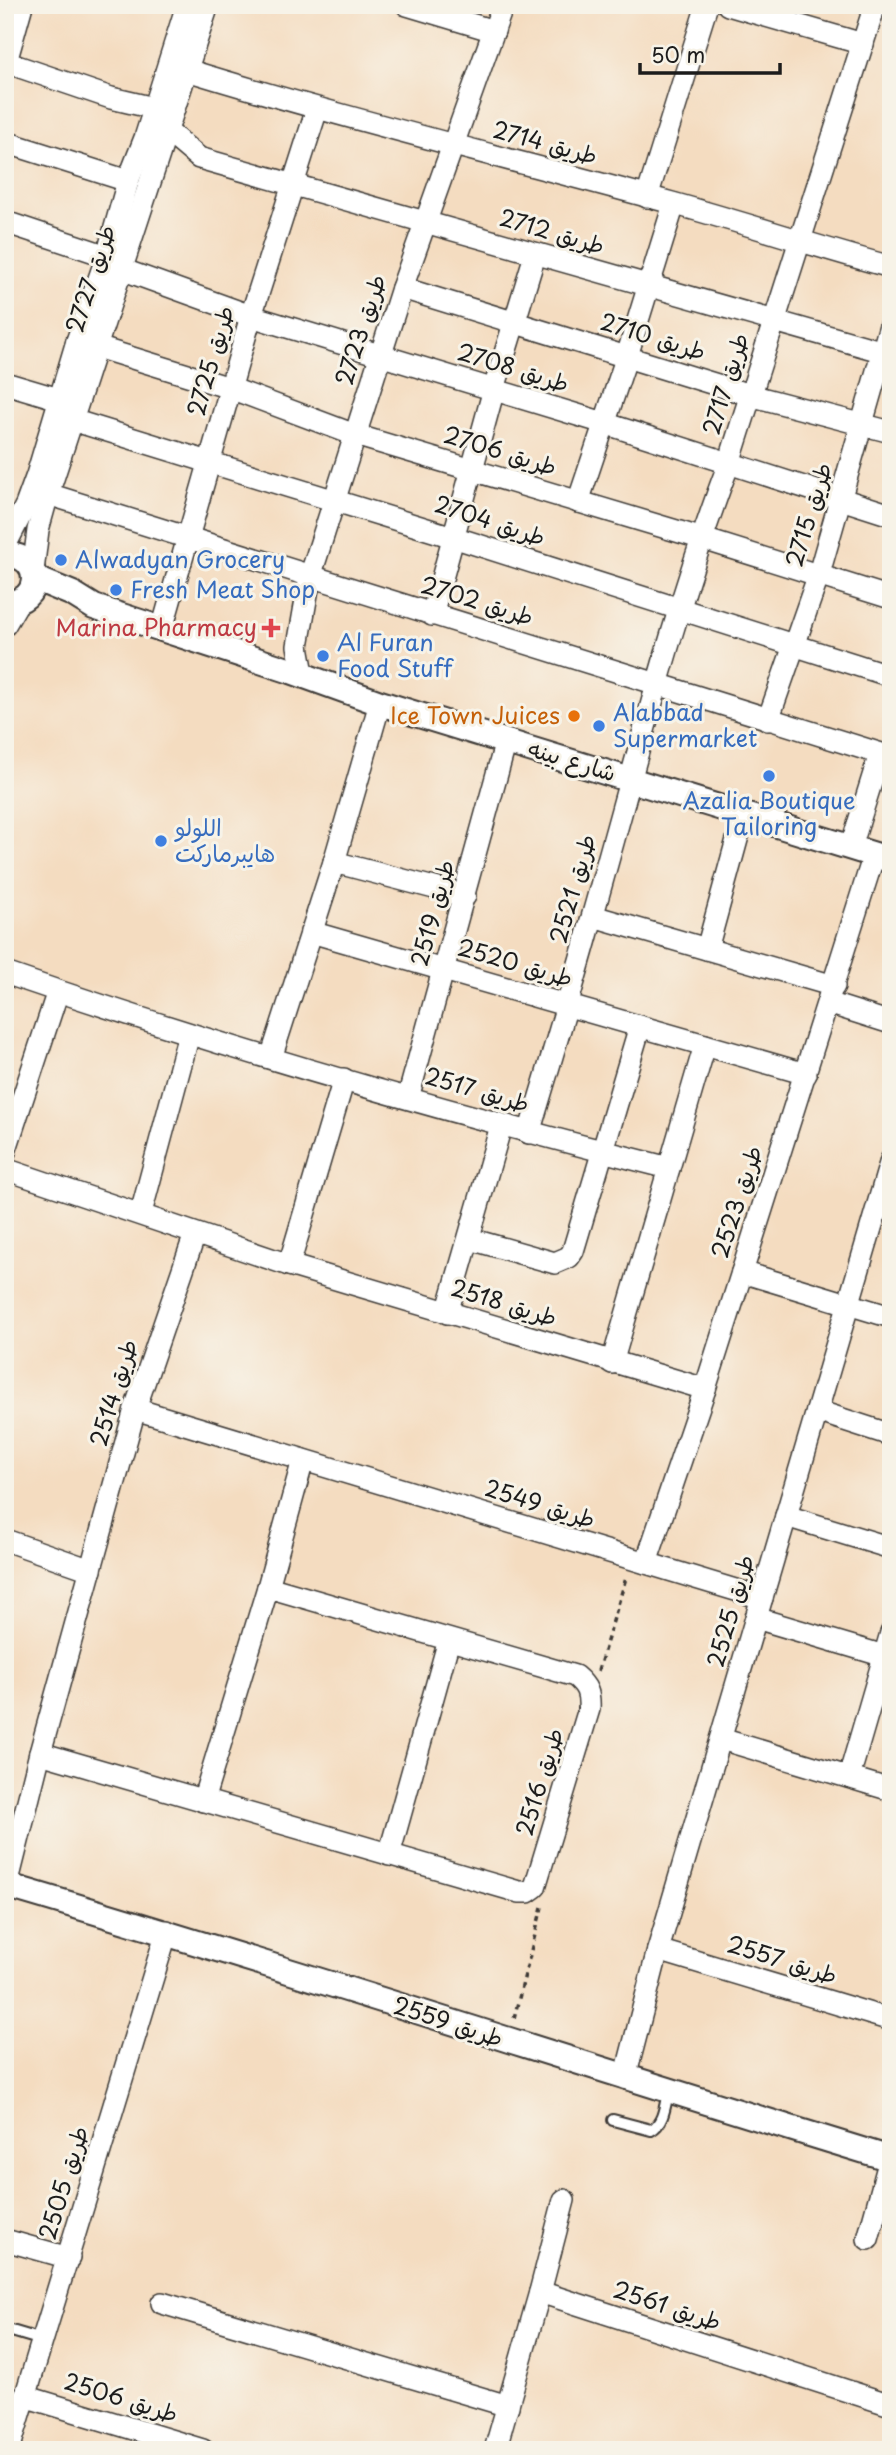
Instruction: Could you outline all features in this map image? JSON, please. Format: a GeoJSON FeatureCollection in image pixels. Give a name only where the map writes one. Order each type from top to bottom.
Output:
{"type":"FeatureCollection","features":[{"type":"Feature","properties":{"kind":"street"},"geometry":{"type":"LineString","coordinates":[[6,62],[23,5]]}},
{"type":"Feature","properties":{"kind":"street","name":"طريق 2727"},"geometry":{"type":"LineString","coordinates":[[5,546],[26,505],[59,399],[86,344],[114,263],[154,170],[187,5]]}},
{"type":"Feature","properties":{"kind":"street","name":"طريق 2727"},"geometry":{"type":"LineString","coordinates":[[114,263],[128,181],[145,138],[165,117],[187,69],[208,5]]}},
{"type":"Feature","properties":{"kind":"street"},"geometry":{"type":"LineString","coordinates":[[407,5],[494,31]]}},
{"type":"Feature","properties":{"kind":"street","name":"طريق 2723"},"geometry":{"type":"LineString","coordinates":[[308,677],[302,668],[298,646],[310,577],[402,288],[503,5]]}},
{"type":"Feature","properties":{"kind":"street"},"geometry":{"type":"LineString","coordinates":[[647,197],[707,5]]}},
{"type":"Feature","properties":{"kind":"street"},"geometry":{"type":"LineString","coordinates":[[728,5],[863,44]]}},
{"type":"Feature","properties":{"kind":"street","name":"طريق 2717"},"geometry":{"type":"LineString","coordinates":[[630,779],[656,682],[701,538],[729,463],[875,5]]}},
{"type":"Feature","properties":{"kind":"street","name":"طريق 2712"},"geometry":{"type":"LineString","coordinates":[[6,62],[165,117],[199,158]]}},
{"type":"Feature","properties":{"kind":"street","name":"طريق 2714"},"geometry":{"type":"LineString","coordinates":[[187,69],[317,109],[674,204],[891,267]]}},
{"type":"Feature","properties":{"kind":"street","name":"طريق 2712"},"geometry":{"type":"LineString","coordinates":[[111,99],[132,115],[145,138]]}},
{"type":"Feature","properties":{"kind":"street","name":"طريق 2725"},"geometry":{"type":"LineString","coordinates":[[162,629],[251,316],[317,109]]}},
{"type":"Feature","properties":{"kind":"street"},"geometry":{"type":"LineString","coordinates":[[5,142],[128,181]]}},
{"type":"Feature","properties":{"kind":"street","name":"طريق 2712"},"geometry":{"type":"LineString","coordinates":[[154,170],[199,158],[886,353]]}},
{"type":"Feature","properties":{"kind":"street"},"geometry":{"type":"LineString","coordinates":[[578,502],[674,204]]}},
{"type":"Feature","properties":{"kind":"street","name":"طريق 2708"},"geometry":{"type":"LineString","coordinates":[[5,222],[251,316],[604,423],[891,515]]}},
{"type":"Feature","properties":{"kind":"street"},"geometry":{"type":"LineString","coordinates":[[432,615],[494,390],[535,255]]}},
{"type":"Feature","properties":{"kind":"street","name":"طريق 2710"},"geometry":{"type":"LineString","coordinates":[[402,288],[750,395],[891,432]]}},
{"type":"Feature","properties":{"kind":"street","name":"طريق 2715"},"geometry":{"type":"LineString","coordinates":[[768,720],[818,577],[886,353],[891,322]]}},
{"type":"Feature","properties":{"kind":"street","name":"طريق 2727"},"geometry":{"type":"LineString","coordinates":[[33,574],[38,530],[72,420],[86,344]]}},
{"type":"Feature","properties":{"kind":"street","name":"طريق 2706"},"geometry":{"type":"LineString","coordinates":[[86,344],[230,388],[355,435],[701,538],[891,598]]}},
{"type":"Feature","properties":{"kind":"street"},"geometry":{"type":"LineString","coordinates":[[5,383],[59,399]]}},
{"type":"Feature","properties":{"kind":"street","name":"طريق 2704"},"geometry":{"type":"LineString","coordinates":[[72,420],[453,537],[679,610],[796,644],[891,676]]}},
{"type":"Feature","properties":{"kind":"street","name":"طريق 2702"},"geometry":{"type":"LineString","coordinates":[[48,494],[886,755]]}},
{"type":"Feature","properties":{"kind":"street","name":"شارع بينه"},"geometry":{"type":"LineString","coordinates":[[5,555],[25,559],[33,574],[94,607],[380,703],[872,854]]}},
{"type":"Feature","properties":{"kind":"street"},"geometry":{"type":"LineString","coordinates":[[5,625],[15,601],[31,591],[33,574]]}},
{"type":"Feature","properties":{"kind":"street","name":"شارع بينه"},"geometry":{"type":"LineString","coordinates":[[15,601],[94,607]]}},
{"type":"Feature","properties":{"kind":"street"},"geometry":{"type":"LineString","coordinates":[[271,1058],[334,862],[380,703]]}},
{"type":"Feature","properties":{"kind":"street","name":"طريق 2519"},"geometry":{"type":"LineString","coordinates":[[408,1098],[506,741]]}},
{"type":"Feature","properties":{"kind":"street","name":"طريق 2523"},"geometry":{"type":"LineString","coordinates":[[639,1561],[705,1390],[831,995],[872,854],[886,755]]}},
{"type":"Feature","properties":{"kind":"street","name":"طريق 2521"},"geometry":{"type":"LineString","coordinates":[[529,1133],[630,779]]}},
{"type":"Feature","properties":{"kind":"street"},"geometry":{"type":"LineString","coordinates":[[707,949],[744,814]]}},
{"type":"Feature","properties":{"kind":"street"},"geometry":{"type":"LineString","coordinates":[[334,862],[465,896]]}},
{"type":"Feature","properties":{"kind":"street"},"geometry":{"type":"LineString","coordinates":[[593,916],[707,949],[831,995],[891,1023]]}},
{"type":"Feature","properties":{"kind":"street","name":"طريق 2520"},"geometry":{"type":"LineString","coordinates":[[311,932],[806,1074]]}},
{"type":"Feature","properties":{"kind":"street","name":"طريق 2517"},"geometry":{"type":"LineString","coordinates":[[5,973],[189,1034],[501,1126],[669,1168]]}},
{"type":"Feature","properties":{"kind":"street"},"geometry":{"type":"LineString","coordinates":[[5,1152],[58,991]]}},
{"type":"Feature","properties":{"kind":"street"},"geometry":{"type":"LineString","coordinates":[[470,1239],[548,1261],[562,1262],[573,1251],[640,1026]]}},
{"type":"Feature","properties":{"kind":"street"},"geometry":{"type":"LineString","coordinates":[[141,1213],[189,1034]]}},
{"type":"Feature","properties":{"kind":"street"},"geometry":{"type":"LineString","coordinates":[[612,1363],[705,1045]]}},
{"type":"Feature","properties":{"kind":"street"},"geometry":{"type":"LineString","coordinates":[[289,1265],[344,1079]]}},
{"type":"Feature","properties":{"kind":"street"},"geometry":{"type":"LineString","coordinates":[[447,1313],[501,1126]]}},
{"type":"Feature","properties":{"kind":"street","name":"طريق 2525"},"geometry":{"type":"LineString","coordinates":[[625,2078],[658,1950],[848,1304],[884,1204],[891,1160]]}},
{"type":"Feature","properties":{"kind":"street","name":"طريق 2518"},"geometry":{"type":"LineString","coordinates":[[5,1168],[289,1265],[705,1390]]}},
{"type":"Feature","properties":{"kind":"street","name":"طريق 2514"},"geometry":{"type":"LineString","coordinates":[[6,1885],[135,1409],[195,1234]]}},
{"type":"Feature","properties":{"kind":"street"},"geometry":{"type":"LineString","coordinates":[[742,1272],[891,1317]]}},
{"type":"Feature","properties":{"kind":"street","name":"طريق 2549"},"geometry":{"type":"LineString","coordinates":[[135,1409],[639,1561],[887,1657]]}},
{"type":"Feature","properties":{"kind":"street"},"geometry":{"type":"LineString","coordinates":[[817,1412],[891,1435]]}},
{"type":"Feature","properties":{"kind":"street"},"geometry":{"type":"LineString","coordinates":[[203,1801],[268,1587],[303,1460]]}},
{"type":"Feature","properties":{"kind":"street"},"geometry":{"type":"LineString","coordinates":[[786,1516],[891,1548]]}},
{"type":"Feature","properties":{"kind":"street"},"geometry":{"type":"LineString","coordinates":[[5,1540],[91,1570]]}},
{"type":"Feature","properties":{"kind":"street"},"geometry":{"type":"LineString","coordinates":[[268,1587],[575,1676],[585,1684],[590,1696]]}},
{"type":"Feature","properties":{"kind":"street"},"geometry":{"type":"LineString","coordinates":[[849,1777],[887,1657],[891,1633]]}},
{"type":"Feature","properties":{"kind":"street"},"geometry":{"type":"LineString","coordinates":[[389,1855],[449,1640]]}},
{"type":"Feature","properties":{"kind":"street","name":"طريق 2516"},"geometry":{"type":"LineString","coordinates":[[535,1887],[589,1709],[590,1696]]}},
{"type":"Feature","properties":{"kind":"street"},"geometry":{"type":"LineString","coordinates":[[721,1739],[891,1790]]}},
{"type":"Feature","properties":{"kind":"street"},"geometry":{"type":"LineString","coordinates":[[40,1753],[519,1892],[528,1892],[535,1887]]}},
{"type":"Feature","properties":{"kind":"street","name":"طريق 2559"},"geometry":{"type":"LineString","coordinates":[[6,1885],[167,1931],[668,2092],[890,2159]]}},
{"type":"Feature","properties":{"kind":"street","name":"طريق 2505"},"geometry":{"type":"LineString","coordinates":[[9,2450],[167,1931]]}},
{"type":"Feature","properties":{"kind":"street","name":"طريق 2557"},"geometry":{"type":"LineString","coordinates":[[658,1950],[891,2020]]}},
{"type":"Feature","properties":{"kind":"street"},"geometry":{"type":"LineString","coordinates":[[868,2239],[890,2159]]}},
{"type":"Feature","properties":{"kind":"street"},"geometry":{"type":"LineString","coordinates":[[495,2450],[564,2200]]}},
{"type":"Feature","properties":{"kind":"street"},"geometry":{"type":"LineString","coordinates":[[5,2240],[68,2258]]}},
{"type":"Feature","properties":{"kind":"street","name":"طريق 2561"},"geometry":{"type":"LineString","coordinates":[[540,2292],[891,2406]]}},
{"type":"Feature","properties":{"kind":"street"},"geometry":{"type":"LineString","coordinates":[[162,2303],[508,2406]]}},
{"type":"Feature","properties":{"kind":"street","name":"طريق 2506"},"geometry":{"type":"LineString","coordinates":[[24,2396],[203,2450]]}},
{"type":"Feature","properties":{"kind":"lane"},"geometry":{"type":"LineString","coordinates":[[613,2120],[651,2130],[656,2128],[662,2119],[668,2092]]}},
{"type":"Feature","properties":{"kind":"lane"},"geometry":{"type":"LineString","coordinates":[[5,2329],[42,2340]]}},
{"type":"Feature","properties":{"kind":"path"},"geometry":{"type":"LineString","coordinates":[[590,1696],[639,1561]]}},
{"type":"Feature","properties":{"kind":"path"},"geometry":{"type":"LineString","coordinates":[[508,2041],[542,1906],[535,1887]]}},
{"type":"Feature","properties":{"kind":"place","name":"Alwadyan Grocery"},"geometry":{"type":"Point","coordinates":[61,560]}},
{"type":"Feature","properties":{"kind":"place","name":"Fresh Meat Shop"},"geometry":{"type":"Point","coordinates":[116,590]}},
{"type":"Feature","properties":{"kind":"place","name":"Marina Pharmacy"},"geometry":{"type":"Point","coordinates":[271,628]}},
{"type":"Feature","properties":{"kind":"place","name":"Al Furan Food Stuff"},"geometry":{"type":"Point","coordinates":[323,656]}},
{"type":"Feature","properties":{"kind":"place","name":"Ice Town Juices"},"geometry":{"type":"Point","coordinates":[574,716]}},
{"type":"Feature","properties":{"kind":"place","name":"Alabbad Supermarket"},"geometry":{"type":"Point","coordinates":[599,726]}},
{"type":"Feature","properties":{"kind":"place","name":"Azalia Boutique Tailoring"},"geometry":{"type":"Point","coordinates":[769,776]}},
{"type":"Feature","properties":{"kind":"place","name":"اللولو هايبرماركت"},"geometry":{"type":"Point","coordinates":[161,841]}}]}
